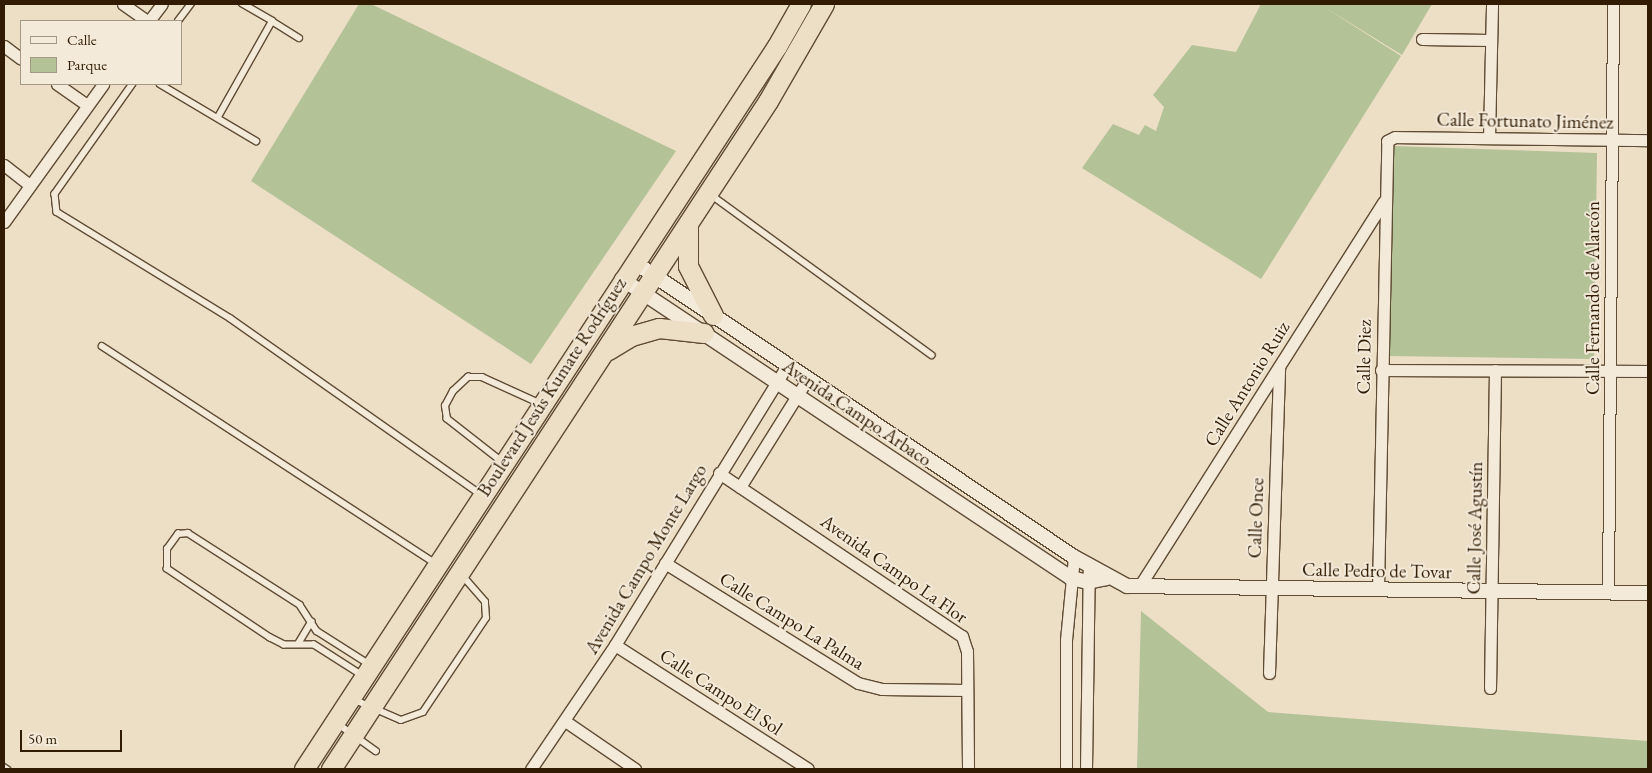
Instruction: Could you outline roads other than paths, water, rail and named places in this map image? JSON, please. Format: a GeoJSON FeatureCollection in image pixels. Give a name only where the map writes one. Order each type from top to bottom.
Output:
{"type":"FeatureCollection","features":[{"type":"Feature","properties":{"kind":"highway","name":"Boulevard Jesús Kumate Rodríguez"},"geometry":{"type":"LineString","coordinates":[[304,769],[622,279],[777,46],[800,4]]}},
{"type":"Feature","properties":{"kind":"highway","name":"Boulevard Jesús Kumate Rodríguez"},"geometry":{"type":"LineString","coordinates":[[331,769],[708,193],[824,4]]}},
{"type":"Feature","properties":{"kind":"highway"},"geometry":{"type":"LineString","coordinates":[[688,222],[688,266],[713,315]]}},
{"type":"Feature","properties":{"kind":"highway"},"geometry":{"type":"LineString","coordinates":[[603,353],[631,336],[659,328],[704,333]]}},
{"type":"Feature","properties":{"kind":"street"},"geometry":{"type":"LineString","coordinates":[[123,4],[147,20]]}},
{"type":"Feature","properties":{"kind":"street"},"geometry":{"type":"LineString","coordinates":[[149,20],[162,4]]}},
{"type":"Feature","properties":{"kind":"street"},"geometry":{"type":"LineString","coordinates":[[1489,138],[1492,4]]}},
{"type":"Feature","properties":{"kind":"street","name":"Calle Fernando de Alarcón"},"geometry":{"type":"LineString","coordinates":[[1608,592],[1612,4]]}},
{"type":"Feature","properties":{"kind":"street"},"geometry":{"type":"LineString","coordinates":[[1422,39],[1490,40]]}},
{"type":"Feature","properties":{"kind":"street"},"geometry":{"type":"LineString","coordinates":[[4,46],[20,57]]}},
{"type":"Feature","properties":{"kind":"street"},"geometry":{"type":"LineString","coordinates":[[58,85],[87,105]]}},
{"type":"Feature","properties":{"kind":"street"},"geometry":{"type":"LineString","coordinates":[[4,222],[102,85]]}},
{"type":"Feature","properties":{"kind":"street","name":"Calle Fortunato Jiménez"},"geometry":{"type":"LineString","coordinates":[[1402,137],[1648,140]]}},
{"type":"Feature","properties":{"kind":"street","name":"Calle Diez"},"geometry":{"type":"LineString","coordinates":[[1378,589],[1385,147],[1389,138],[1402,137]]}},
{"type":"Feature","properties":{"kind":"street"},"geometry":{"type":"LineString","coordinates":[[4,165],[30,185]]}},
{"type":"Feature","properties":{"kind":"street","name":"Calle Antonio Ruiz"},"geometry":{"type":"LineString","coordinates":[[1139,587],[1384,201]]}},
{"type":"Feature","properties":{"kind":"street","name":"Avenida Campo Arbaco"},"geometry":{"type":"LineString","coordinates":[[634,262],[1107,578]]}},
{"type":"Feature","properties":{"kind":"street","name":"Avenida Campo Arbaco"},"geometry":{"type":"LineString","coordinates":[[622,279],[1071,578],[1088,582]]}},
{"type":"Feature","properties":{"kind":"street","name":"Avenida Campo Monte Largo"},"geometry":{"type":"LineString","coordinates":[[531,769],[615,645],[787,365]]}},
{"type":"Feature","properties":{"kind":"street","name":"Calle Once"},"geometry":{"type":"LineString","coordinates":[[1269,672],[1279,365]]}},
{"type":"Feature","properties":{"kind":"street"},"geometry":{"type":"LineString","coordinates":[[1381,370],[1648,371]]}},
{"type":"Feature","properties":{"kind":"street","name":"Calle José Agustín"},"geometry":{"type":"LineString","coordinates":[[1490,688],[1494,370]]}},
{"type":"Feature","properties":{"kind":"street"},"geometry":{"type":"LineString","coordinates":[[740,486],[808,378]]}},
{"type":"Feature","properties":{"kind":"street","name":"Avenida Campo La Flor"},"geometry":{"type":"LineString","coordinates":[[719,473],[958,632],[967,651],[968,769]]}},
{"type":"Feature","properties":{"kind":"street"},"geometry":{"type":"LineString","coordinates":[[1066,769],[1071,578],[1074,557]]}},
{"type":"Feature","properties":{"kind":"street","name":"Calle Campo La Palma"},"geometry":{"type":"LineString","coordinates":[[665,563],[858,683],[882,689],[967,690]]}},
{"type":"Feature","properties":{"kind":"street"},"geometry":{"type":"LineString","coordinates":[[1086,769],[1089,566]]}},
{"type":"Feature","properties":{"kind":"street"},"geometry":{"type":"LineString","coordinates":[[1088,582],[1107,578]]}},
{"type":"Feature","properties":{"kind":"street","name":"Calle Pedro de Tovar"},"geometry":{"type":"LineString","coordinates":[[1107,578],[1139,587],[1648,593]]}},
{"type":"Feature","properties":{"kind":"street","name":"Calle Campo El Sol"},"geometry":{"type":"LineString","coordinates":[[615,645],[808,769]]}},
{"type":"Feature","properties":{"kind":"street"},"geometry":{"type":"LineString","coordinates":[[565,721],[635,769]]}},
{"type":"Feature","properties":{"kind":"lane"},"geometry":{"type":"LineString","coordinates":[[179,20],[191,4]]}},
{"type":"Feature","properties":{"kind":"lane"},"geometry":{"type":"LineString","coordinates":[[243,4],[299,38]]}},
{"type":"Feature","properties":{"kind":"lane"},"geometry":{"type":"LineString","coordinates":[[218,117],[272,22]]}},
{"type":"Feature","properties":{"kind":"lane"},"geometry":{"type":"LineString","coordinates":[[132,85],[55,194],[57,212],[238,323],[482,495]]}},
{"type":"Feature","properties":{"kind":"lane"},"geometry":{"type":"LineString","coordinates":[[162,85],[256,141]]}},
{"type":"Feature","properties":{"kind":"lane"},"geometry":{"type":"LineString","coordinates":[[708,193],[932,355]]}},
{"type":"Feature","properties":{"kind":"lane"},"geometry":{"type":"LineString","coordinates":[[102,346],[437,564]]}},
{"type":"Feature","properties":{"kind":"lane"},"geometry":{"type":"LineString","coordinates":[[503,463],[447,419],[445,406],[453,391],[468,377],[482,377],[541,404]]}},
{"type":"Feature","properties":{"kind":"lane"},"geometry":{"type":"LineString","coordinates":[[188,533],[300,605],[317,631],[367,671],[314,645],[278,643],[172,572],[164,564],[167,549],[178,534],[188,533]]}},
{"type":"Feature","properties":{"kind":"lane"},"geometry":{"type":"LineString","coordinates":[[350,697],[401,720],[417,717],[482,627],[485,602],[460,573]]}},
{"type":"Feature","properties":{"kind":"lane"},"geometry":{"type":"LineString","coordinates":[[298,644],[311,622]]}},
{"type":"Feature","properties":{"kind":"lane"},"geometry":{"type":"LineString","coordinates":[[334,722],[376,751]]}}]}
